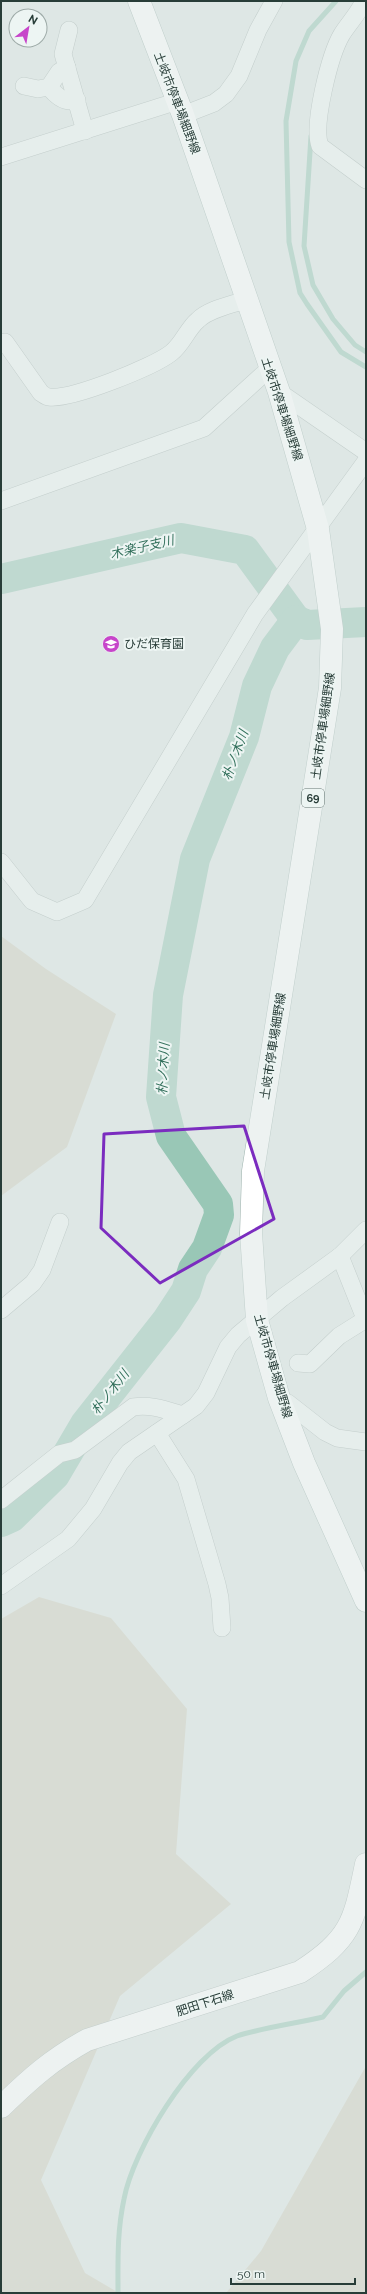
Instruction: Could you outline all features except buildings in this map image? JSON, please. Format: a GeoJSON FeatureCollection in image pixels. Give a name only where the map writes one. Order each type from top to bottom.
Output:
{"type":"FeatureCollection","features":[{"type":"Feature","properties":{"kind":"main road","name":"土岐市停車場細野線"},"geometry":{"type":"LineString","coordinates":[[139,1],[181,108],[245,300],[279,392],[318,529],[332,629],[330,688],[253,1171],[251,1233],[257,1320],[281,1402],[304,1463],[366,1600]]}},
{"type":"Feature","properties":{"kind":"main road","name":"肥田下石線"},"geometry":{"type":"LineString","coordinates":[[1,2107],[56,2058],[87,2040],[300,1972],[324,1956],[344,1936],[356,1911],[366,1864]]}},
{"type":"Feature","properties":{"kind":"street"},"geometry":{"type":"LineString","coordinates":[[1,157],[85,130],[181,108],[214,103],[226,94],[239,76],[258,30],[274,1]]}},
{"type":"Feature","properties":{"kind":"street"},"geometry":{"type":"LineString","coordinates":[[364,1],[335,48],[323,95],[318,133],[320,146],[366,180]]}},
{"type":"Feature","properties":{"kind":"street"},"geometry":{"type":"LineString","coordinates":[[69,30],[63,54],[85,130]]}},
{"type":"Feature","properties":{"kind":"street"},"geometry":{"type":"LineString","coordinates":[[24,86],[38,89],[49,87],[59,72],[67,67]]}},
{"type":"Feature","properties":{"kind":"street"},"geometry":{"type":"LineString","coordinates":[[49,87],[63,99],[71,102],[77,100]]}},
{"type":"Feature","properties":{"kind":"street"},"geometry":{"type":"LineString","coordinates":[[1,344],[5,342],[41,393],[49,397],[66,395],[124,377],[171,353],[184,341],[198,320],[222,307],[245,300]]}},
{"type":"Feature","properties":{"kind":"street"},"geometry":{"type":"LineString","coordinates":[[1,501],[204,428],[270,368]]}},
{"type":"Feature","properties":{"kind":"street"},"geometry":{"type":"LineString","coordinates":[[1,862],[32,901],[57,912],[85,900],[255,614],[318,529],[365,452],[279,392]]}},
{"type":"Feature","properties":{"kind":"street"},"geometry":{"type":"LineString","coordinates":[[1,1310],[33,1283],[42,1270],[60,1222]]}},
{"type":"Feature","properties":{"kind":"street"},"geometry":{"type":"LineString","coordinates":[[1,1586],[68,1539],[93,1509],[128,1452],[196,1406],[206,1393],[228,1347],[238,1335],[282,1298],[340,1256],[366,1230]]}},
{"type":"Feature","properties":{"kind":"street"},"geometry":{"type":"LineString","coordinates":[[298,1363],[310,1364],[339,1336],[365,1320],[340,1256]]}},
{"type":"Feature","properties":{"kind":"street"},"geometry":{"type":"LineString","coordinates":[[281,1402],[288,1403],[325,1432],[337,1438],[366,1442]]}},
{"type":"Feature","properties":{"kind":"street"},"geometry":{"type":"LineString","coordinates":[[1,1500],[59,1454],[75,1450],[133,1407],[144,1405],[183,1415]]}},
{"type":"Feature","properties":{"kind":"street"},"geometry":{"type":"LineString","coordinates":[[157,1433],[186,1479],[217,1584],[220,1598],[222,1628]]}},
{"type":"Feature","properties":{"kind":"highlighted area"},"geometry":{"type":"Polygon","coordinates":[[[244,1126],[274,1219],[160,1283],[101,1228],[104,1134],[244,1126]]]}},
{"type":"Feature","properties":{"kind":"shaded area"},"geometry":{"type":"Polygon","coordinates":[[[1,936],[46,969],[116,1014],[67,1147],[1,1196],[1,936]]]}},
{"type":"Feature","properties":{"kind":"shaded area"},"geometry":{"type":"Polygon","coordinates":[[[39,1597],[111,1618],[187,1709],[176,1854],[231,1904],[120,1996],[41,2180],[85,2273],[119,2293],[1,2293],[1,1619],[39,1597]]]}},
{"type":"Feature","properties":{"kind":"shaded area"},"geometry":{"type":"Polygon","coordinates":[[[366,2066],[366,2293],[226,2293],[261,2251],[366,2066]]]}},
{"type":"Feature","properties":{"kind":"waterway"},"geometry":{"type":"LineString","coordinates":[[336,1],[309,31],[296,61],[286,121],[289,242],[300,293],[341,352],[366,367]]}},
{"type":"Feature","properties":{"kind":"waterway"},"geometry":{"type":"LineString","coordinates":[[311,136],[304,246],[313,285],[333,319],[355,345],[366,352]]}},
{"type":"Feature","properties":{"kind":"waterway","name":"木楽子支川"},"geometry":{"type":"LineString","coordinates":[[1,579],[181,538],[245,550],[296,620]]}},
{"type":"Feature","properties":{"kind":"waterway","name":"朴ノ木川"},"geometry":{"type":"LineString","coordinates":[[1,1522],[12,1517],[55,1475],[85,1424],[167,1320],[186,1291],[193,1269],[207,1248],[219,1215],[218,1204],[171,1136],[161,1097],[168,995],[195,859],[244,737],[257,686],[275,648],[296,620],[307,625],[366,622]]}},
{"type":"Feature","properties":{"kind":"waterway"},"geometry":{"type":"LineString","coordinates":[[118,2293],[118,2246],[120,2223],[124,2199],[130,2179],[151,2131],[166,2106],[183,2083],[201,2062],[219,2046],[237,2036],[257,2030],[323,2017],[344,1991],[366,1972]]}},
{"type":"Feature","properties":{"kind":"place","name":"ひだ保育園"},"geometry":{"type":"Point","coordinates":[111,644]}}]}
